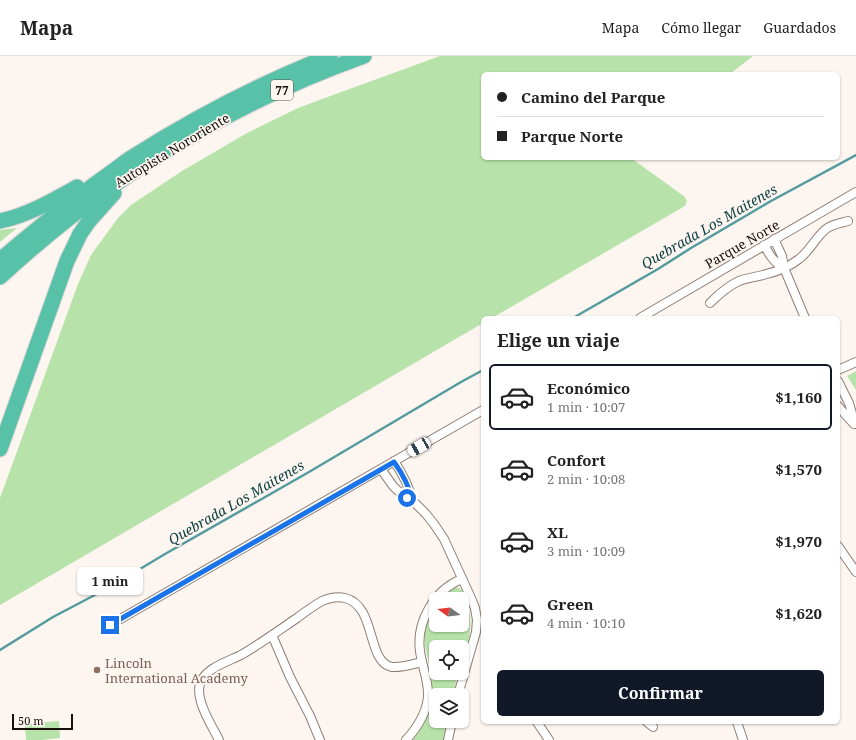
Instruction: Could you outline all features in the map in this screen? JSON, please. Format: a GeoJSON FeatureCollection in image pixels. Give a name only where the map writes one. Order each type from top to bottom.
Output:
{"type":"FeatureCollection","features":[{"type":"Feature","properties":{"kind":"highway","name":"Autopista Nororiente"},"geometry":{"type":"LineString","coordinates":[[0,260],[68,204],[131,158],[188,124],[237,98],[282,76],[330,56]]}},
{"type":"Feature","properties":{"kind":"highway","name":"Autopista Nororiente"},"geometry":{"type":"LineString","coordinates":[[0,277],[80,209],[148,163],[202,130],[242,109],[322,72],[364,56]]}},
{"type":"Feature","properties":{"kind":"highway"},"geometry":{"type":"LineString","coordinates":[[0,221],[21,215],[42,206],[131,158]]}},
{"type":"Feature","properties":{"kind":"highway"},"geometry":{"type":"LineString","coordinates":[[0,449],[61,277],[74,245],[89,221],[106,201],[148,163]]}},
{"type":"Feature","properties":{"kind":"street","name":"Parque Norte"},"geometry":{"type":"LineString","coordinates":[[643,316],[856,192]]}},
{"type":"Feature","properties":{"kind":"street"},"geometry":{"type":"LineString","coordinates":[[710,303],[724,291],[740,281],[769,274],[784,268],[801,257],[825,230],[833,225],[848,221]]}},
{"type":"Feature","properties":{"kind":"street"},"geometry":{"type":"LineString","coordinates":[[774,239],[781,251],[784,268],[804,316]]}},
{"type":"Feature","properties":{"kind":"street"},"geometry":{"type":"LineString","coordinates":[[764,245],[776,263],[784,268]]}},
{"type":"Feature","properties":{"kind":"street"},"geometry":{"type":"LineString","coordinates":[[840,369],[856,362]]}},
{"type":"Feature","properties":{"kind":"street"},"geometry":{"type":"LineString","coordinates":[[840,390],[851,410],[855,425]]}},
{"type":"Feature","properties":{"kind":"street"},"geometry":{"type":"LineString","coordinates":[[840,408],[855,425]]}},
{"type":"Feature","properties":{"kind":"street"},"geometry":{"type":"LineString","coordinates":[[110,625],[481,411]]}},
{"type":"Feature","properties":{"kind":"street"},"geometry":{"type":"LineString","coordinates":[[394,462],[405,479],[412,500]]}},
{"type":"Feature","properties":{"kind":"street"},"geometry":{"type":"LineString","coordinates":[[381,469],[397,490],[412,500],[430,519],[439,532],[475,608],[479,633],[460,688]]}},
{"type":"Feature","properties":{"kind":"street"},"geometry":{"type":"LineString","coordinates":[[840,549],[856,572]]}},
{"type":"Feature","properties":{"kind":"street"},"geometry":{"type":"LineString","coordinates":[[406,740],[420,723],[427,704],[428,686],[420,647],[420,635],[423,622],[434,600],[453,582],[462,579]]}},
{"type":"Feature","properties":{"kind":"street"},"geometry":{"type":"LineString","coordinates":[[220,740],[201,702],[199,692],[200,683],[204,676],[210,671],[253,648],[322,602],[333,597],[344,597],[354,602],[361,609],[376,650],[385,664],[398,667],[422,662]]}},
{"type":"Feature","properties":{"kind":"street"},"geometry":{"type":"LineString","coordinates":[[272,635],[320,740]]}},
{"type":"Feature","properties":{"kind":"street"},"geometry":{"type":"LineString","coordinates":[[538,724],[549,740]]}},
{"type":"Feature","properties":{"kind":"street"},"geometry":{"type":"LineString","coordinates":[[738,724],[743,740]]}},
{"type":"Feature","properties":{"kind":"street"},"geometry":{"type":"LineString","coordinates":[[448,740],[451,728]]}},
{"type":"Feature","properties":{"kind":"green space"},"geometry":{"type":"Polygon","coordinates":[[[440,56],[753,56],[733,72],[481,72],[481,160],[634,160],[685,197],[687,201],[685,206],[495,316],[481,316],[481,324],[0,605],[0,498],[78,284],[91,255],[118,218],[131,205],[182,171],[247,133],[298,108],[440,56]]]}},
{"type":"Feature","properties":{"kind":"green space"},"geometry":{"type":"Polygon","coordinates":[[[17,228],[0,242],[0,230],[17,228]]]}},
{"type":"Feature","properties":{"kind":"green space"},"geometry":{"type":"Polygon","coordinates":[[[856,371],[856,390],[847,376],[856,371]]]}},
{"type":"Feature","properties":{"kind":"green space"},"geometry":{"type":"Polygon","coordinates":[[[455,587],[461,589],[462,592],[449,592],[455,587]]]}},
{"type":"Feature","properties":{"kind":"green space"},"geometry":{"type":"Polygon","coordinates":[[[469,611],[470,633],[468,640],[429,640],[429,666],[425,644],[426,627],[429,620],[429,632],[469,632],[469,611]]]}},
{"type":"Feature","properties":{"kind":"green space"},"geometry":{"type":"Polygon","coordinates":[[[431,680],[456,680],[455,688],[432,688],[431,680]]]}},
{"type":"Feature","properties":{"kind":"green space"},"geometry":{"type":"Polygon","coordinates":[[[429,710],[429,728],[446,728],[443,740],[413,740],[422,727],[429,710]]]}},
{"type":"Feature","properties":{"kind":"green space"},"geometry":{"type":"Polygon","coordinates":[[[59,721],[60,738],[26,740],[25,724],[59,721]]]}},
{"type":"Feature","properties":{"kind":"waterway","name":"Quebrada Los Maitenes"},"geometry":{"type":"LineString","coordinates":[[576,316],[771,201],[856,155]]}},
{"type":"Feature","properties":{"kind":"waterway","name":"Quebrada Los Maitenes"},"geometry":{"type":"LineString","coordinates":[[0,650],[53,617],[110,587],[481,371]]}},
{"type":"Feature","properties":{"kind":"place","name":"Lincoln International Academy"},"geometry":{"type":"Point","coordinates":[97,670]}},
{"type":"Feature","properties":{"kind":"route"},"geometry":{"type":"LineString","coordinates":[[110,625],[394,462],[405,479],[412,500],[407,498]]}}]}
